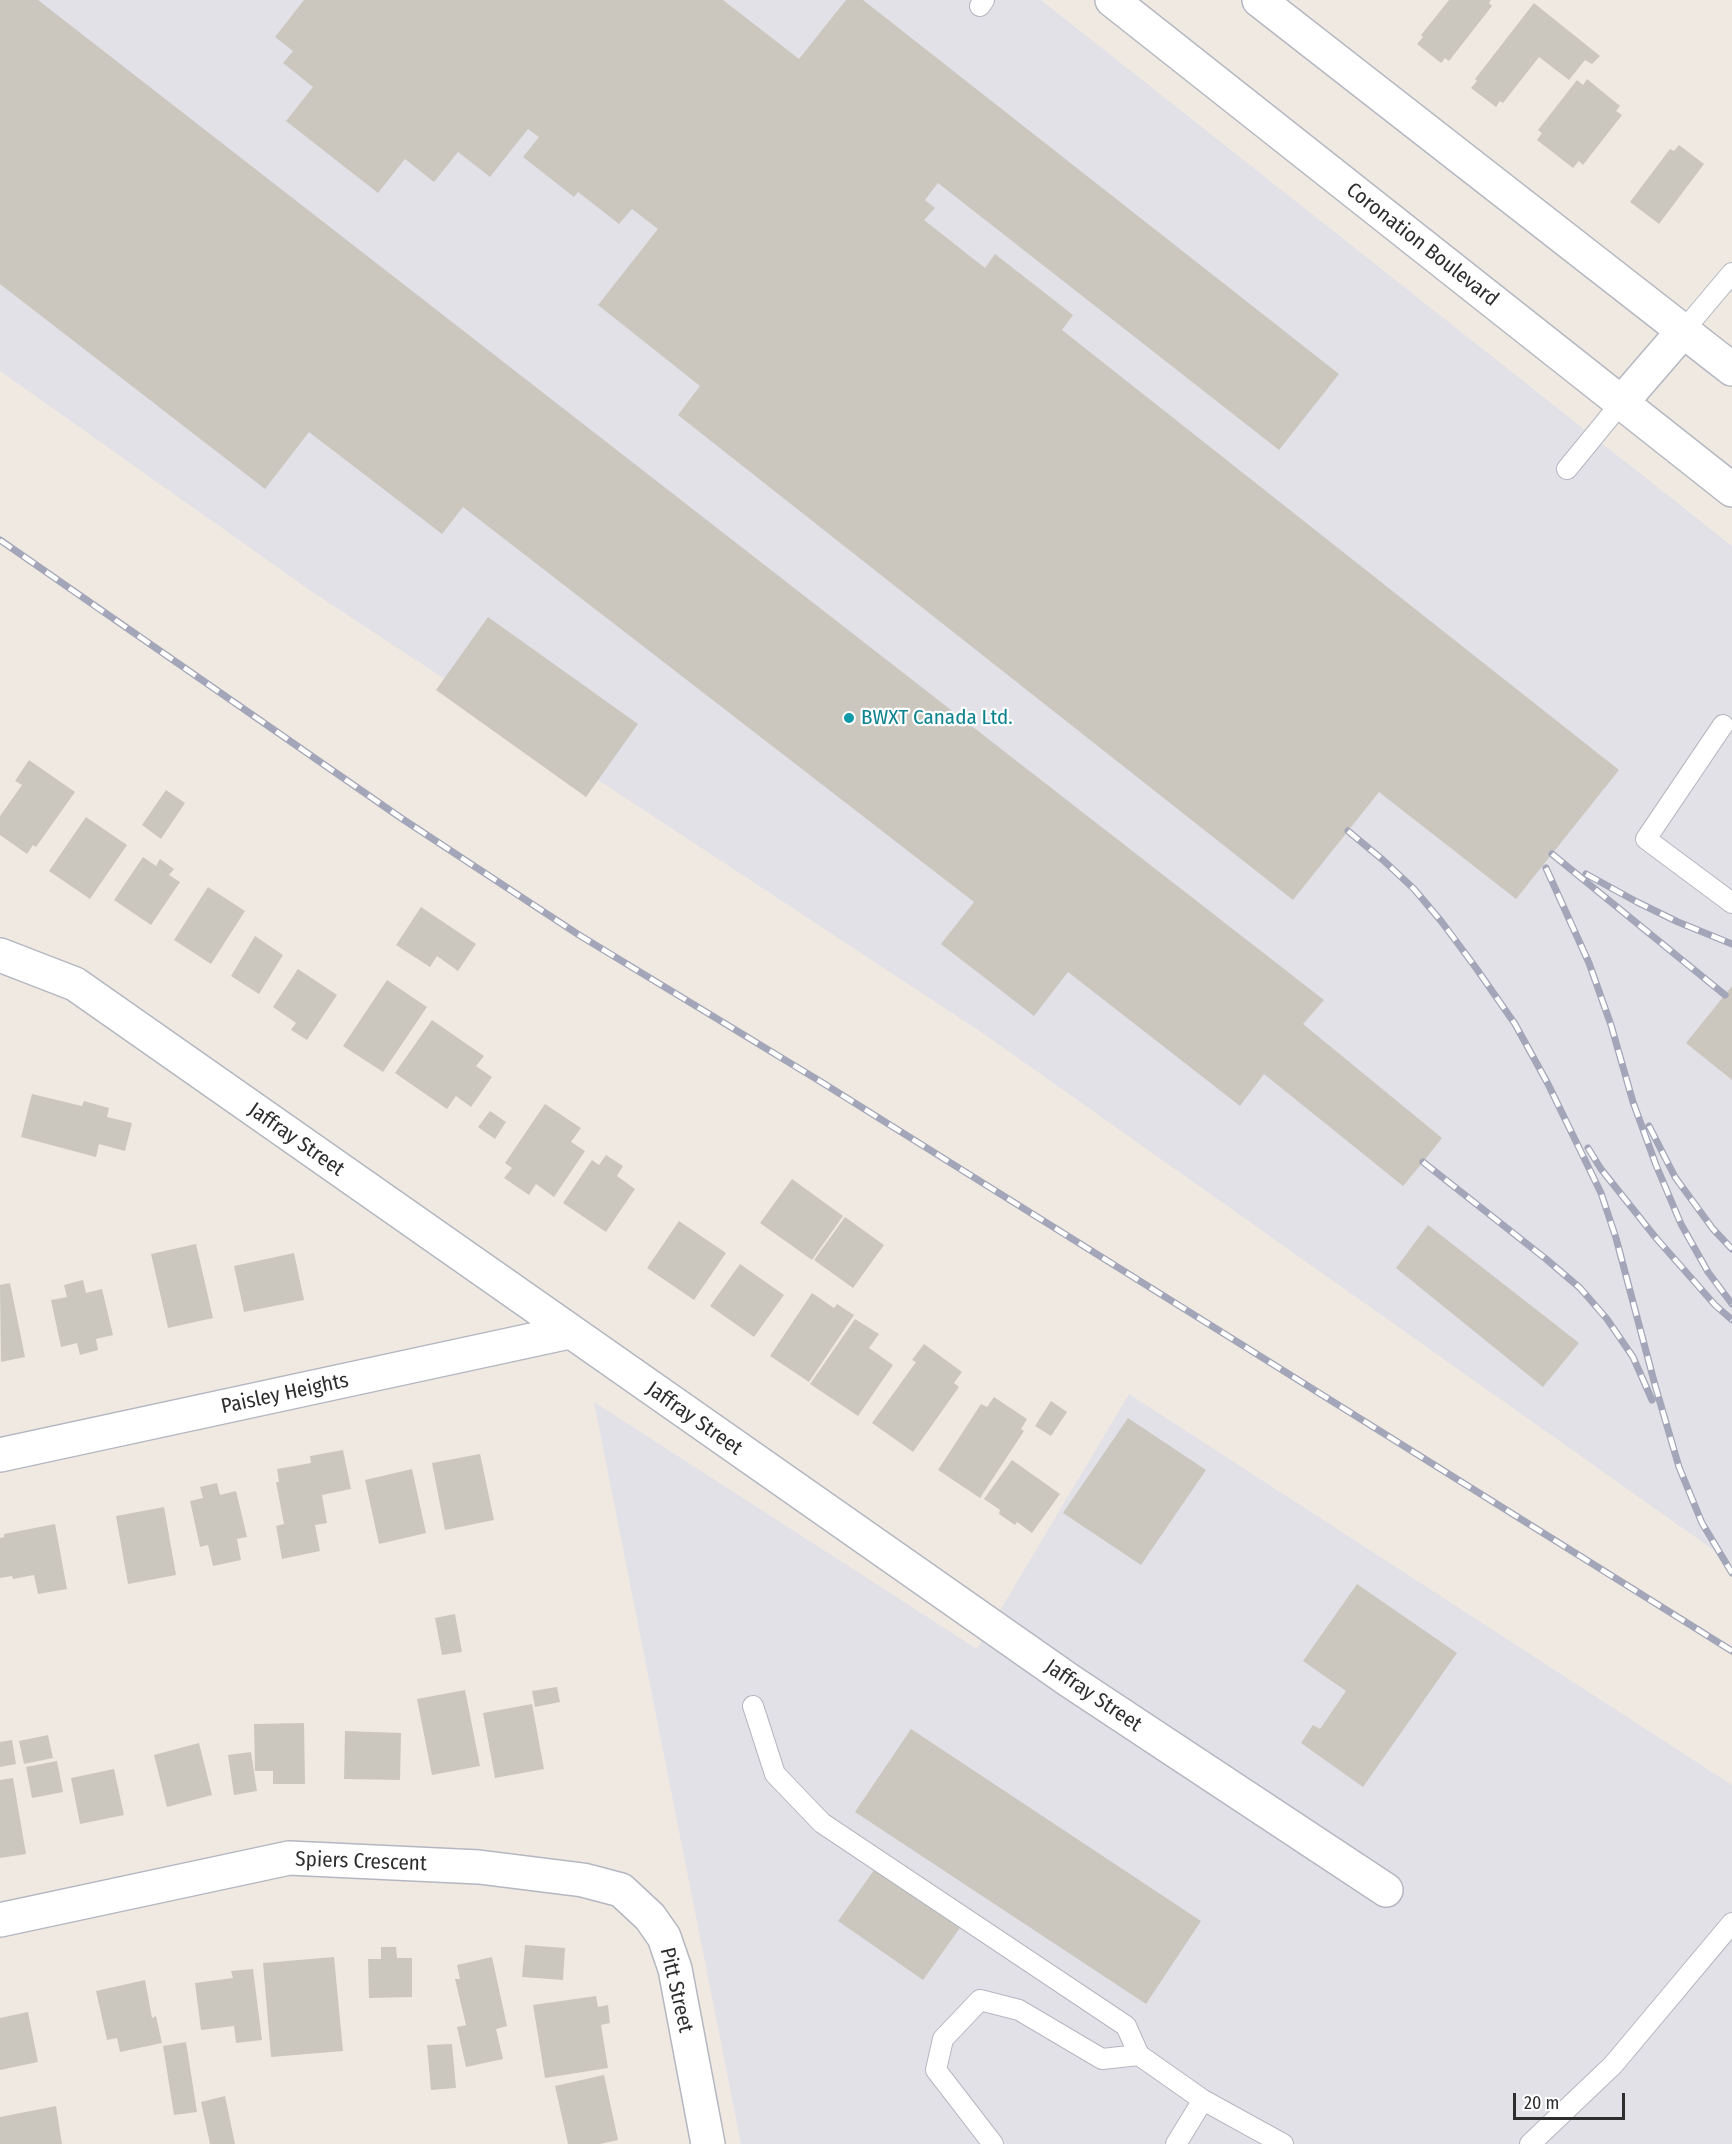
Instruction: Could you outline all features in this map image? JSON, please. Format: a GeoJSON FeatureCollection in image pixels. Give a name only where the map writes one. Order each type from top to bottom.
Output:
{"type":"FeatureCollection","features":[{"type":"Feature","properties":{"kind":"street","name":"Coronation Boulevard"},"geometry":{"type":"LineString","coordinates":[[1112,0],[1732,490]]}},
{"type":"Feature","properties":{"kind":"street"},"geometry":{"type":"LineString","coordinates":[[1259,0],[1732,369]]}},
{"type":"Feature","properties":{"kind":"street"},"geometry":{"type":"LineString","coordinates":[[1621,403],[1684,330]]}},
{"type":"Feature","properties":{"kind":"street","name":"Jaffray Street"},"geometry":{"type":"LineString","coordinates":[[0,955],[75,984],[1070,1681],[1386,1890]]}},
{"type":"Feature","properties":{"kind":"street","name":"Paisley Heights"},"geometry":{"type":"LineString","coordinates":[[0,1455],[569,1332]]}},
{"type":"Feature","properties":{"kind":"street","name":"Spiers Crescent"},"geometry":{"type":"LineString","coordinates":[[0,1920],[289,1858],[479,1867],[583,1880]]}},
{"type":"Feature","properties":{"kind":"street","name":"Pitt Street"},"geometry":{"type":"LineString","coordinates":[[583,1880],[621,1890],[650,1917],[664,1937],[675,1969],[708,2144]]}},
{"type":"Feature","properties":{"kind":"lane"},"geometry":{"type":"LineString","coordinates":[[1684,330],[1732,273]]}},
{"type":"Feature","properties":{"kind":"lane"},"geometry":{"type":"LineString","coordinates":[[1567,469],[1621,403]]}},
{"type":"Feature","properties":{"kind":"lane"},"geometry":{"type":"LineString","coordinates":[[1723,725],[1646,839],[1732,903]]}},
{"type":"Feature","properties":{"kind":"lane"},"geometry":{"type":"LineString","coordinates":[[753,1706],[775,1774],[822,1823],[1126,2026],[1139,2055],[1203,2100],[1283,2144]]}},
{"type":"Feature","properties":{"kind":"lane"},"geometry":{"type":"LineString","coordinates":[[1530,2144],[1613,2065],[1732,1923]]}},
{"type":"Feature","properties":{"kind":"lane"},"geometry":{"type":"LineString","coordinates":[[993,2144],[936,2070],[943,2039],[980,2000],[1019,2010],[1102,2059],[1139,2055]]}},
{"type":"Feature","properties":{"kind":"lane"},"geometry":{"type":"LineString","coordinates":[[1176,2144],[1203,2100]]}},
{"type":"Feature","properties":{"kind":"shaded area"},"geometry":{"type":"Polygon","coordinates":[[[0,0],[1041,0],[1732,546],[1732,1563],[984,1034],[311,591],[0,371],[0,0]]]}},
{"type":"Feature","properties":{"kind":"shaded area"},"geometry":{"type":"Polygon","coordinates":[[[1129,1394],[1732,1785],[1732,2144],[741,2144],[594,1402],[977,1649],[1129,1394]]]}},
{"type":"Feature","properties":{"kind":"building","name":"BWXT Canada Ltd."},"geometry":{"type":"Polygon","coordinates":[[[0,0],[38,0],[1324,1000],[1303,1024],[1442,1138],[1423,1162],[1403,1186],[1264,1074],[1240,1106],[1068,972],[1034,1016],[941,944],[974,902],[463,507],[442,534],[309,432],[265,489],[0,284],[0,0]]]}},
{"type":"Feature","properties":{"kind":"building"},"geometry":{"type":"Polygon","coordinates":[[[304,0],[723,0],[799,59],[846,0],[863,0],[1339,374],[1279,450],[938,183],[925,200],[935,208],[924,220],[985,268],[995,254],[1073,315],[1062,330],[1619,770],[1516,899],[1379,792],[1293,900],[678,415],[700,386],[598,305],[658,229],[632,209],[619,224],[578,192],[574,197],[523,157],[539,137],[528,129],[490,177],[458,152],[434,182],[405,159],[378,193],[286,121],[313,87],[283,63],[293,51],[275,37],[304,0]]]}},
{"type":"Feature","properties":{"kind":"building"},"geometry":{"type":"Polygon","coordinates":[[[1449,0],[1491,0],[1489,3],[1492,6],[1449,61],[1445,58],[1441,63],[1417,44],[1423,37],[1421,35],[1449,0]]]}},
{"type":"Feature","properties":{"kind":"building"},"geometry":{"type":"Polygon","coordinates":[[[1534,3],[1600,56],[1592,64],[1585,60],[1569,80],[1539,57],[1503,103],[1500,101],[1496,107],[1471,88],[1477,81],[1475,79],[1534,3]]]}},
{"type":"Feature","properties":{"kind":"building"},"geometry":{"type":"Polygon","coordinates":[[[1587,79],[1620,106],[1616,111],[1622,115],[1583,165],[1579,161],[1573,168],[1537,140],[1542,133],[1538,130],[1577,80],[1583,85],[1587,79]]]}},
{"type":"Feature","properties":{"kind":"building"},"geometry":{"type":"Polygon","coordinates":[[[1679,145],[1704,164],[1659,224],[1630,202],[1670,149],[1674,151],[1679,145]]]}},
{"type":"Feature","properties":{"kind":"building"},"geometry":{"type":"Polygon","coordinates":[[[488,617],[638,724],[586,797],[436,690],[488,617]]]}},
{"type":"Feature","properties":{"kind":"building"},"geometry":{"type":"Polygon","coordinates":[[[29,760],[75,792],[36,847],[33,845],[27,854],[0,835],[0,816],[22,785],[15,781],[29,760]]]}},
{"type":"Feature","properties":{"kind":"building"},"geometry":{"type":"Polygon","coordinates":[[[166,790],[185,803],[161,839],[142,825],[166,790]]]}},
{"type":"Feature","properties":{"kind":"building"},"geometry":{"type":"Polygon","coordinates":[[[86,817],[127,845],[90,899],[49,871],[86,817]]]}},
{"type":"Feature","properties":{"kind":"building"},"geometry":{"type":"Polygon","coordinates":[[[143,857],[156,866],[160,859],[174,869],[169,875],[180,882],[151,925],[114,900],[143,857]]]}},
{"type":"Feature","properties":{"kind":"building"},"geometry":{"type":"Polygon","coordinates":[[[208,887],[245,911],[211,964],[174,940],[208,887]]]}},
{"type":"Feature","properties":{"kind":"building"},"geometry":{"type":"Polygon","coordinates":[[[421,907],[476,944],[458,971],[437,956],[430,967],[396,945],[421,907]]]}},
{"type":"Feature","properties":{"kind":"building"},"geometry":{"type":"Polygon","coordinates":[[[255,936],[283,955],[259,994],[231,976],[255,936]]]}},
{"type":"Feature","properties":{"kind":"building"},"geometry":{"type":"Polygon","coordinates":[[[298,969],[337,995],[307,1040],[291,1030],[296,1023],[273,1007],[298,969]]]}},
{"type":"Feature","properties":{"kind":"building"},"geometry":{"type":"Polygon","coordinates":[[[387,980],[427,1007],[383,1072],[343,1046],[387,980]]]}},
{"type":"Feature","properties":{"kind":"building"},"geometry":{"type":"Polygon","coordinates":[[[1732,986],[1732,1080],[1686,1043],[1732,986]]]}},
{"type":"Feature","properties":{"kind":"building"},"geometry":{"type":"Polygon","coordinates":[[[432,1020],[484,1056],[476,1066],[492,1077],[471,1107],[456,1096],[447,1109],[395,1073],[432,1020]]]}},
{"type":"Feature","properties":{"kind":"building"},"geometry":{"type":"Polygon","coordinates":[[[32,1094],[82,1106],[84,1101],[109,1108],[107,1117],[132,1123],[125,1151],[99,1144],[96,1157],[21,1137],[32,1094]]]}},
{"type":"Feature","properties":{"kind":"building"},"geometry":{"type":"Polygon","coordinates":[[[545,1104],[581,1128],[571,1142],[585,1151],[554,1197],[536,1184],[529,1195],[504,1178],[512,1168],[505,1163],[545,1104]]]}},
{"type":"Feature","properties":{"kind":"building"},"geometry":{"type":"Polygon","coordinates":[[[490,1111],[506,1122],[495,1139],[478,1127],[490,1111]]]}},
{"type":"Feature","properties":{"kind":"building"},"geometry":{"type":"Polygon","coordinates":[[[606,1155],[623,1166],[617,1176],[635,1189],[606,1232],[563,1203],[592,1160],[599,1165],[606,1155]]]}},
{"type":"Feature","properties":{"kind":"building"},"geometry":{"type":"Polygon","coordinates":[[[792,1179],[843,1216],[812,1260],[760,1223],[792,1179]]]}},
{"type":"Feature","properties":{"kind":"building"},"geometry":{"type":"Polygon","coordinates":[[[845,1217],[884,1245],[853,1288],[814,1260],[845,1217]]]}},
{"type":"Feature","properties":{"kind":"building"},"geometry":{"type":"Polygon","coordinates":[[[679,1221],[726,1253],[694,1300],[647,1268],[679,1221]]]}},
{"type":"Feature","properties":{"kind":"building"},"geometry":{"type":"Polygon","coordinates":[[[1428,1225],[1579,1343],[1543,1387],[1396,1268],[1428,1225]]]}},
{"type":"Feature","properties":{"kind":"building"},"geometry":{"type":"Polygon","coordinates":[[[196,1244],[213,1318],[168,1328],[151,1254],[196,1244]]]}},
{"type":"Feature","properties":{"kind":"building"},"geometry":{"type":"Polygon","coordinates":[[[294,1253],[304,1300],[244,1312],[234,1266],[294,1253]]]}},
{"type":"Feature","properties":{"kind":"building"},"geometry":{"type":"Polygon","coordinates":[[[740,1264],[784,1295],[754,1337],[710,1306],[740,1264]]]}},
{"type":"Feature","properties":{"kind":"building"},"geometry":{"type":"Polygon","coordinates":[[[83,1280],[86,1293],[102,1289],[113,1335],[96,1339],[98,1350],[80,1355],[77,1343],[61,1347],[51,1300],[67,1297],[64,1285],[83,1280]]]}},
{"type":"Feature","properties":{"kind":"building"},"geometry":{"type":"Polygon","coordinates":[[[10,1283],[25,1357],[1,1362],[0,1285],[10,1283]]]}},
{"type":"Feature","properties":{"kind":"building"},"geometry":{"type":"Polygon","coordinates":[[[812,1293],[834,1308],[837,1304],[854,1315],[809,1382],[770,1356],[812,1293]]]}},
{"type":"Feature","properties":{"kind":"building"},"geometry":{"type":"Polygon","coordinates":[[[855,1319],[879,1334],[869,1348],[893,1365],[858,1416],[810,1384],[855,1319]]]}},
{"type":"Feature","properties":{"kind":"building"},"geometry":{"type":"Polygon","coordinates":[[[924,1344],[962,1372],[954,1383],[959,1387],[913,1452],[872,1423],[916,1362],[912,1360],[924,1344]]]}},
{"type":"Feature","properties":{"kind":"building"},"geometry":{"type":"Polygon","coordinates":[[[994,1397],[1027,1419],[1021,1429],[1024,1431],[980,1498],[938,1470],[981,1404],[987,1407],[994,1397]]]}},
{"type":"Feature","properties":{"kind":"building"},"geometry":{"type":"Polygon","coordinates":[[[1051,1401],[1067,1412],[1051,1436],[1035,1426],[1051,1401]]]}},
{"type":"Feature","properties":{"kind":"building"},"geometry":{"type":"Polygon","coordinates":[[[1128,1418],[1206,1470],[1141,1565],[1063,1513],[1128,1418]]]}},
{"type":"Feature","properties":{"kind":"building"},"geometry":{"type":"Polygon","coordinates":[[[343,1450],[351,1489],[322,1495],[327,1523],[315,1525],[320,1551],[282,1559],[276,1526],[284,1524],[276,1482],[279,1482],[277,1469],[311,1463],[310,1456],[343,1450]]]}},
{"type":"Feature","properties":{"kind":"building"},"geometry":{"type":"Polygon","coordinates":[[[480,1454],[494,1520],[445,1530],[432,1463],[480,1454]]]}},
{"type":"Feature","properties":{"kind":"building"},"geometry":{"type":"Polygon","coordinates":[[[1012,1460],[1060,1494],[1032,1533],[1017,1522],[1015,1525],[999,1514],[1000,1510],[984,1499],[1012,1460]]]}},
{"type":"Feature","properties":{"kind":"building"},"geometry":{"type":"Polygon","coordinates":[[[412,1469],[426,1533],[379,1544],[365,1480],[412,1469]]]}},
{"type":"Feature","properties":{"kind":"building"},"geometry":{"type":"Polygon","coordinates":[[[217,1483],[220,1495],[236,1491],[247,1537],[237,1539],[241,1560],[213,1566],[208,1545],[200,1547],[190,1501],[203,1498],[200,1487],[217,1483]]]}},
{"type":"Feature","properties":{"kind":"building"},"geometry":{"type":"Polygon","coordinates":[[[164,1507],[176,1575],[128,1584],[116,1516],[164,1507]]]}},
{"type":"Feature","properties":{"kind":"building"},"geometry":{"type":"Polygon","coordinates":[[[55,1524],[67,1589],[38,1594],[34,1575],[13,1579],[12,1576],[0,1578],[0,1538],[4,1537],[4,1534],[55,1524]]]}},
{"type":"Feature","properties":{"kind":"building"},"geometry":{"type":"Polygon","coordinates":[[[1357,1584],[1457,1653],[1363,1787],[1301,1743],[1313,1725],[1320,1729],[1346,1691],[1303,1661],[1357,1584]]]}},
{"type":"Feature","properties":{"kind":"building"},"geometry":{"type":"Polygon","coordinates":[[[455,1614],[462,1652],[442,1655],[435,1618],[455,1614]]]}},
{"type":"Feature","properties":{"kind":"building"},"geometry":{"type":"Polygon","coordinates":[[[557,1687],[560,1702],[535,1707],[532,1691],[557,1687]]]}},
{"type":"Feature","properties":{"kind":"building"},"geometry":{"type":"Polygon","coordinates":[[[465,1690],[480,1766],[432,1775],[417,1699],[465,1690]]]}},
{"type":"Feature","properties":{"kind":"building"},"geometry":{"type":"Polygon","coordinates":[[[532,1704],[544,1769],[495,1778],[483,1713],[532,1704]]]}},
{"type":"Feature","properties":{"kind":"building"},"geometry":{"type":"Polygon","coordinates":[[[304,1723],[305,1784],[273,1784],[273,1771],[255,1771],[254,1724],[304,1723]]]}},
{"type":"Feature","properties":{"kind":"building"},"geometry":{"type":"Polygon","coordinates":[[[911,1729],[1201,1921],[1146,2004],[855,1812],[911,1729]]]}},
{"type":"Feature","properties":{"kind":"building"},"geometry":{"type":"Polygon","coordinates":[[[345,1731],[401,1733],[400,1780],[344,1779],[345,1731]]]}},
{"type":"Feature","properties":{"kind":"building"},"geometry":{"type":"Polygon","coordinates":[[[48,1735],[53,1758],[24,1764],[19,1741],[48,1735]]]}},
{"type":"Feature","properties":{"kind":"building"},"geometry":{"type":"Polygon","coordinates":[[[12,1740],[16,1764],[0,1767],[0,1742],[12,1740]]]}},
{"type":"Feature","properties":{"kind":"building"},"geometry":{"type":"Polygon","coordinates":[[[199,1743],[212,1795],[167,1807],[154,1755],[199,1743]]]}},
{"type":"Feature","properties":{"kind":"building"},"geometry":{"type":"Polygon","coordinates":[[[251,1752],[257,1791],[234,1795],[228,1755],[251,1752]]]}},
{"type":"Feature","properties":{"kind":"building"},"geometry":{"type":"Polygon","coordinates":[[[57,1761],[63,1792],[32,1798],[26,1767],[57,1761]]]}},
{"type":"Feature","properties":{"kind":"building"},"geometry":{"type":"Polygon","coordinates":[[[114,1769],[124,1815],[80,1824],[71,1778],[114,1769]]]}},
{"type":"Feature","properties":{"kind":"building"},"geometry":{"type":"Polygon","coordinates":[[[13,1778],[26,1854],[0,1858],[0,1780],[13,1778]]]}},
{"type":"Feature","properties":{"kind":"building"},"geometry":{"type":"Polygon","coordinates":[[[879,1863],[964,1922],[923,1980],[838,1921],[879,1863]]]}},
{"type":"Feature","properties":{"kind":"building"},"geometry":{"type":"Polygon","coordinates":[[[525,1945],[565,1948],[563,1980],[522,1977],[525,1945]]]}},
{"type":"Feature","properties":{"kind":"building"},"geometry":{"type":"Polygon","coordinates":[[[381,1947],[396,1947],[397,1958],[412,1958],[412,1997],[369,1998],[368,1959],[381,1959],[381,1947]]]}},
{"type":"Feature","properties":{"kind":"building"},"geometry":{"type":"Polygon","coordinates":[[[334,1957],[343,2051],[271,2057],[263,1963],[334,1957]]]}},
{"type":"Feature","properties":{"kind":"building"},"geometry":{"type":"Polygon","coordinates":[[[492,1957],[507,2026],[496,2029],[503,2059],[466,2067],[457,2027],[466,2025],[455,1979],[460,1979],[457,1965],[492,1957]]]}},
{"type":"Feature","properties":{"kind":"building"},"geometry":{"type":"Polygon","coordinates":[[[253,1969],[262,2040],[236,2043],[234,2026],[201,2030],[195,1983],[233,1978],[231,1971],[253,1969]]]}},
{"type":"Feature","properties":{"kind":"building"},"geometry":{"type":"Polygon","coordinates":[[[145,1980],[152,2018],[156,2016],[162,2043],[120,2052],[117,2038],[107,2040],[96,1991],[145,1980]]]}},
{"type":"Feature","properties":{"kind":"building"},"geometry":{"type":"Polygon","coordinates":[[[596,1996],[598,2007],[608,2005],[610,2023],[601,2025],[608,2068],[545,2078],[533,2005],[596,1996]]]}},
{"type":"Feature","properties":{"kind":"building"},"geometry":{"type":"Polygon","coordinates":[[[28,2012],[38,2062],[0,2070],[0,2018],[28,2012]]]}},
{"type":"Feature","properties":{"kind":"building"},"geometry":{"type":"Polygon","coordinates":[[[186,2042],[197,2112],[174,2115],[163,2046],[186,2042]]]}},
{"type":"Feature","properties":{"kind":"building"},"geometry":{"type":"Polygon","coordinates":[[[452,2044],[456,2088],[431,2090],[427,2045],[452,2044]]]}},
{"type":"Feature","properties":{"kind":"building"},"geometry":{"type":"Polygon","coordinates":[[[604,2075],[618,2140],[600,2144],[568,2144],[555,2086],[604,2075]]]}},
{"type":"Feature","properties":{"kind":"building"},"geometry":{"type":"Polygon","coordinates":[[[225,2096],[235,2144],[210,2144],[201,2102],[225,2096]]]}},
{"type":"Feature","properties":{"kind":"building"},"geometry":{"type":"Polygon","coordinates":[[[56,2106],[62,2144],[0,2144],[0,2117],[56,2106]]]}},
{"type":"Feature","properties":{"kind":"railway"},"geometry":{"type":"LineString","coordinates":[[0,540],[401,818],[579,935],[818,1080],[1732,1651]]}},
{"type":"Feature","properties":{"kind":"railway"},"geometry":{"type":"LineString","coordinates":[[1348,831],[1414,889],[1441,921],[1515,1024],[1548,1084],[1601,1193],[1616,1238],[1679,1467],[1702,1523],[1732,1573]]}},
{"type":"Feature","properties":{"kind":"railway"},"geometry":{"type":"LineString","coordinates":[[1552,854],[1725,995]]}},
{"type":"Feature","properties":{"kind":"railway"},"geometry":{"type":"LineString","coordinates":[[1546,868],[1589,963],[1611,1025],[1633,1102],[1681,1224],[1708,1272],[1732,1304]]}},
{"type":"Feature","properties":{"kind":"railway"},"geometry":{"type":"LineString","coordinates":[[1586,874],[1678,922],[1732,944]]}},
{"type":"Feature","properties":{"kind":"railway"},"geometry":{"type":"LineString","coordinates":[[1649,1126],[1675,1177],[1713,1229],[1732,1249]]}},
{"type":"Feature","properties":{"kind":"railway"},"geometry":{"type":"LineString","coordinates":[[1588,1148],[1601,1169],[1656,1238],[1715,1305],[1732,1320]]}},
{"type":"Feature","properties":{"kind":"railway"},"geometry":{"type":"LineString","coordinates":[[1423,1162],[1580,1288],[1607,1319],[1633,1357],[1652,1400]]}},
{"type":"Feature","properties":{"kind":"place","name":"BWXT Canada Ltd."},"geometry":{"type":"Point","coordinates":[849,718]}}]}
